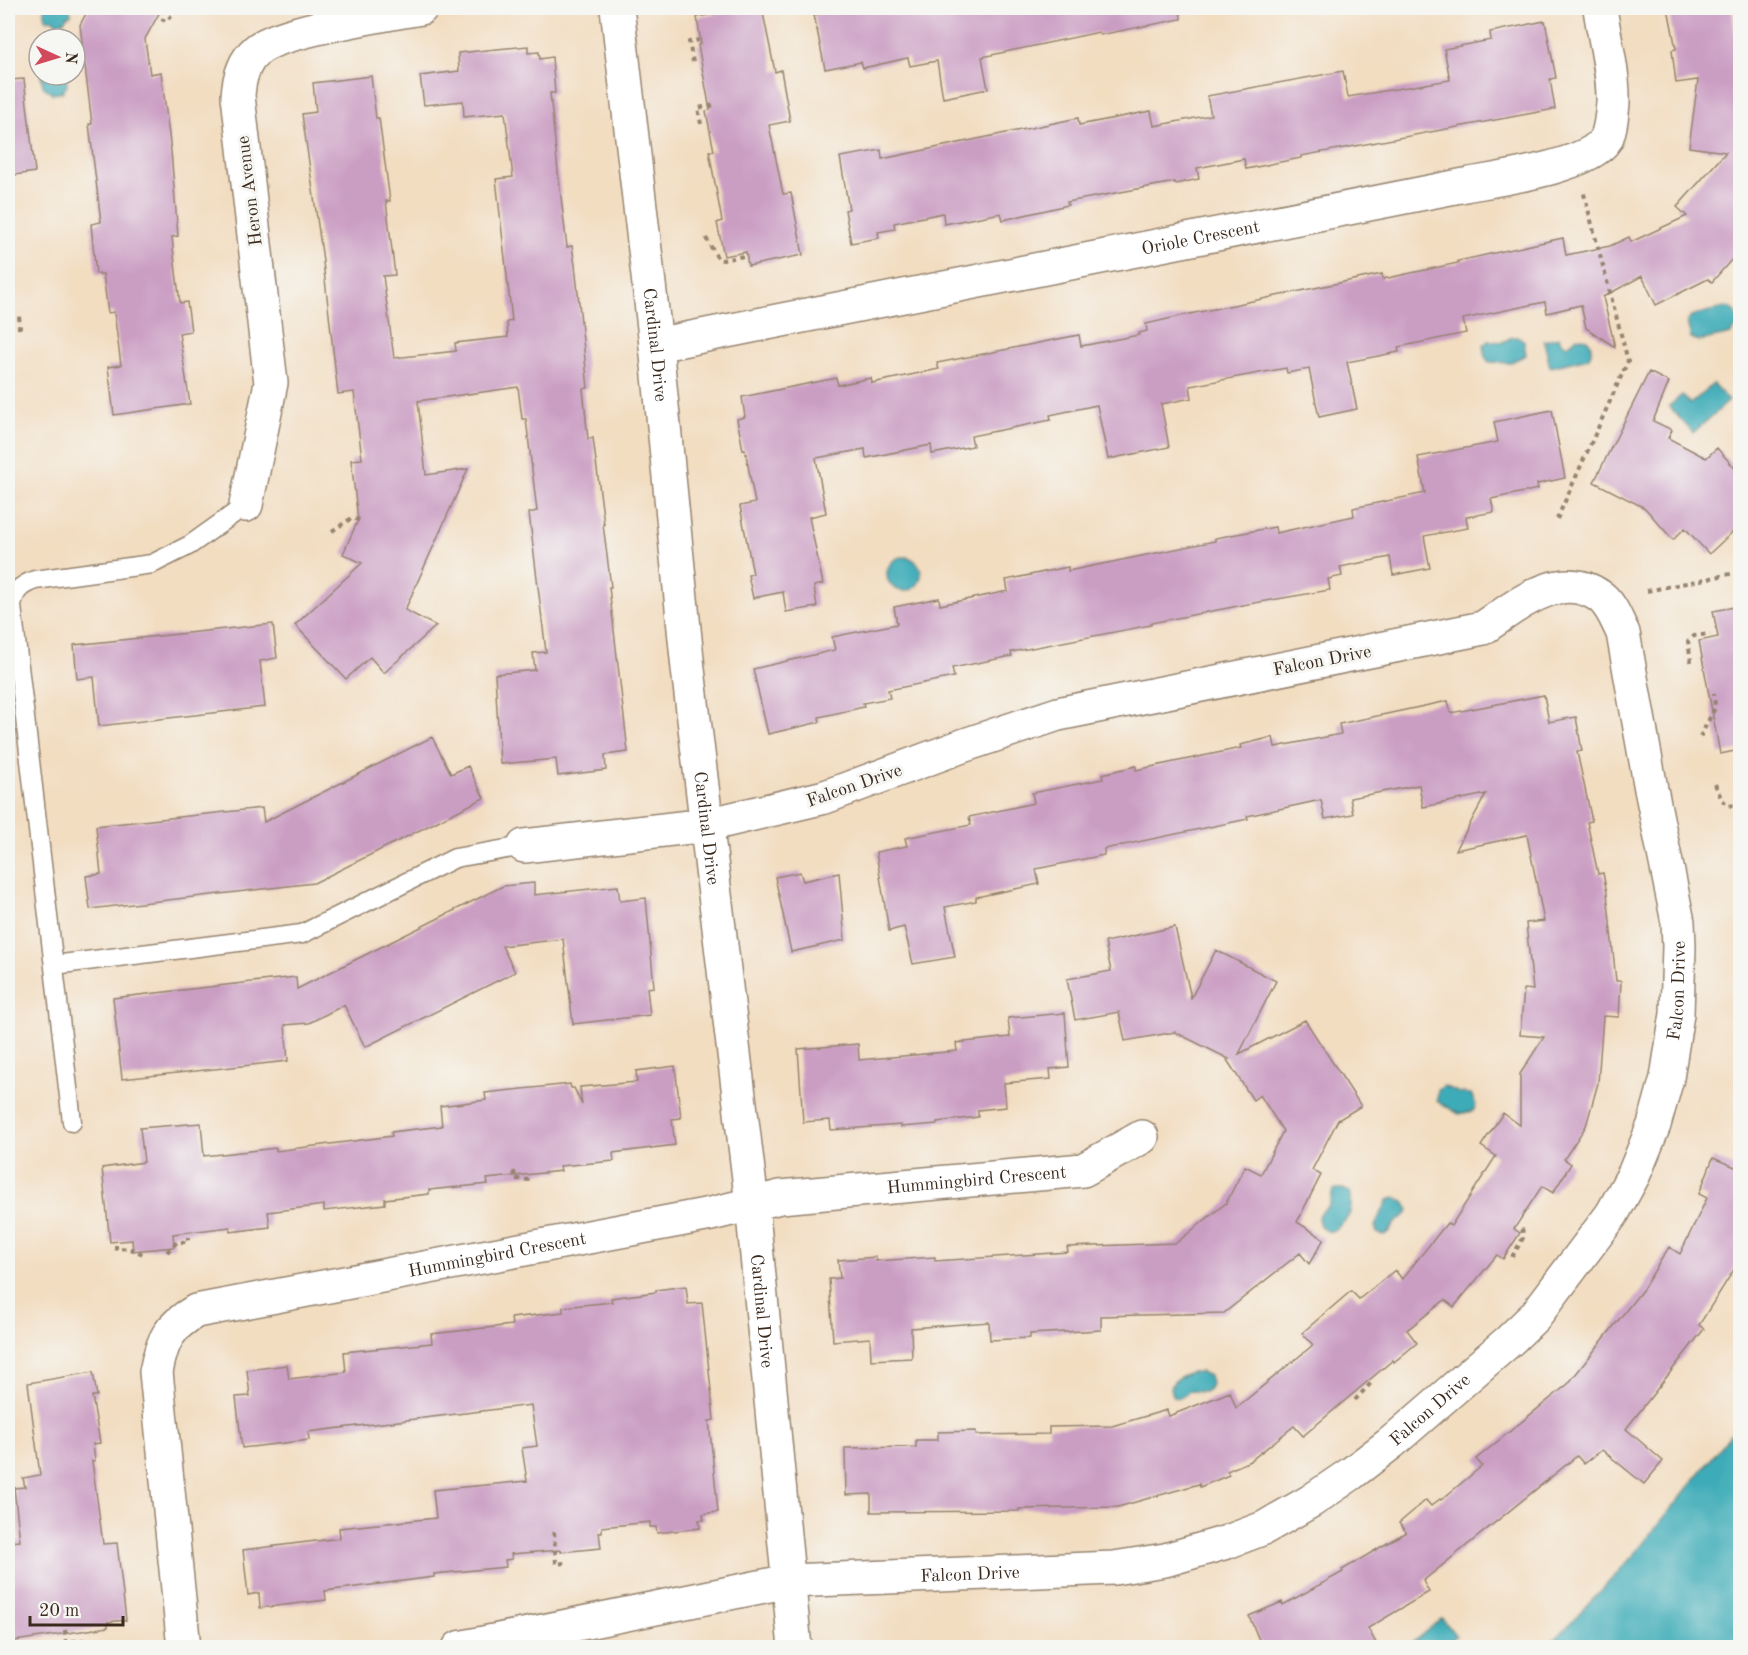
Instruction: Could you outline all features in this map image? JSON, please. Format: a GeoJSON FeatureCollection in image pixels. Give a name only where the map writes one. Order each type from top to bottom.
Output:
{"type":"FeatureCollection","features":[{"type":"Feature","properties":{"kind":"street","name":"Heron Avenue"},"geometry":{"type":"LineString","coordinates":[[246,505],[271,383],[238,96],[239,81],[244,67],[256,50],[282,38],[421,8]]}},
{"type":"Feature","properties":{"kind":"street","name":"Cardinal Drive"},"geometry":{"type":"LineString","coordinates":[[617,8],[656,345],[706,825],[752,1204],[795,1647]]}},
{"type":"Feature","properties":{"kind":"street","name":"Oriole Crescent"},"geometry":{"type":"LineString","coordinates":[[656,345],[1465,185],[1575,161],[1594,151],[1606,138],[1611,118],[1613,101],[1600,8]]}},
{"type":"Feature","properties":{"kind":"street","name":"Falcon Drive"},"geometry":{"type":"LineString","coordinates":[[459,1647],[789,1581],[1114,1568],[1165,1560],[1227,1542],[1264,1528],[1311,1501],[1352,1473],[1416,1421],[1535,1316],[1612,1214],[1634,1174],[1654,1125],[1667,1078],[1677,1014],[1678,922],[1623,633],[1612,611],[1602,598],[1586,589],[1566,585],[1539,592],[1483,628],[1058,714],[965,745],[825,797],[706,825],[524,846]]}},
{"type":"Feature","properties":{"kind":"street","name":"Hummingbird Crescent"},"geometry":{"type":"LineString","coordinates":[[184,1647],[156,1372],[166,1337],[175,1325],[195,1311],[711,1214],[780,1197],[1083,1170],[1142,1137]]}},
{"type":"Feature","properties":{"kind":"lane"},"geometry":{"type":"LineString","coordinates":[[72,1122],[12,606],[13,596],[18,588],[35,580],[152,564],[190,545],[246,505]]}},
{"type":"Feature","properties":{"kind":"lane"},"geometry":{"type":"LineString","coordinates":[[54,965],[302,934],[455,858],[524,846]]}},
{"type":"Feature","properties":{"kind":"path"},"geometry":{"type":"LineString","coordinates":[[161,19],[166,21],[180,8]]}},
{"type":"Feature","properties":{"kind":"path"},"geometry":{"type":"LineString","coordinates":[[693,62],[689,42],[699,40]]}},
{"type":"Feature","properties":{"kind":"path"},"geometry":{"type":"LineString","coordinates":[[701,124],[699,108],[716,105]]}},
{"type":"Feature","properties":{"kind":"path"},"geometry":{"type":"LineString","coordinates":[[1557,519],[1628,361],[1575,161]]}},
{"type":"Feature","properties":{"kind":"path"},"geometry":{"type":"LineString","coordinates":[[706,238],[718,259],[744,256]]}},
{"type":"Feature","properties":{"kind":"path"},"geometry":{"type":"LineString","coordinates":[[8,328],[20,327],[19,316]]}},
{"type":"Feature","properties":{"kind":"path"},"geometry":{"type":"LineString","coordinates":[[332,531],[352,518],[362,521]]}},
{"type":"Feature","properties":{"kind":"path"},"geometry":{"type":"LineString","coordinates":[[1647,591],[1740,572]]}},
{"type":"Feature","properties":{"kind":"path"},"geometry":{"type":"LineString","coordinates":[[1691,662],[1688,641],[1694,636],[1710,634]]}},
{"type":"Feature","properties":{"kind":"path"},"geometry":{"type":"LineString","coordinates":[[1700,737],[1715,708],[1714,693]]}},
{"type":"Feature","properties":{"kind":"path"},"geometry":{"type":"LineString","coordinates":[[1715,784],[1722,800],[1729,806],[1740,804]]}},
{"type":"Feature","properties":{"kind":"path"},"geometry":{"type":"LineString","coordinates":[[514,1172],[515,1179],[531,1180]]}},
{"type":"Feature","properties":{"kind":"path"},"geometry":{"type":"LineString","coordinates":[[1512,1257],[1523,1238],[1522,1224]]}},
{"type":"Feature","properties":{"kind":"path"},"geometry":{"type":"LineString","coordinates":[[167,1252],[177,1242],[188,1242],[188,1236]]}},
{"type":"Feature","properties":{"kind":"path"},"geometry":{"type":"LineString","coordinates":[[116,1245],[116,1249],[128,1248],[143,1254]]}},
{"type":"Feature","properties":{"kind":"path"},"geometry":{"type":"LineString","coordinates":[[1355,1400],[1372,1382]]}},
{"type":"Feature","properties":{"kind":"path"},"geometry":{"type":"LineString","coordinates":[[554,1532],[556,1564],[565,1563]]}},
{"type":"Feature","properties":{"kind":"path"},"geometry":{"type":"LineString","coordinates":[[65,1630],[66,1642],[84,1640]]}},
{"type":"Feature","properties":{"kind":"water"},"geometry":{"type":"Polygon","coordinates":[[[44,8],[70,8],[71,15],[67,16],[64,21],[56,23],[52,19],[46,20],[44,8]]]}},
{"type":"Feature","properties":{"kind":"water"},"geometry":{"type":"Polygon","coordinates":[[[44,87],[66,87],[62,92],[52,94],[44,87]]]}},
{"type":"Feature","properties":{"kind":"water"},"geometry":{"type":"Polygon","coordinates":[[[1726,307],[1735,311],[1738,325],[1731,334],[1699,341],[1691,338],[1687,322],[1691,316],[1726,307]]]}},
{"type":"Feature","properties":{"kind":"water"},"geometry":{"type":"Polygon","coordinates":[[[1512,337],[1519,337],[1524,341],[1526,355],[1509,363],[1489,362],[1484,354],[1484,345],[1488,341],[1503,342],[1512,337]]]}},
{"type":"Feature","properties":{"kind":"water"},"geometry":{"type":"Polygon","coordinates":[[[1559,337],[1561,342],[1566,344],[1577,337],[1587,339],[1591,344],[1591,353],[1588,358],[1550,367],[1544,341],[1559,337]]]}},
{"type":"Feature","properties":{"kind":"water"},"geometry":{"type":"Polygon","coordinates":[[[1713,384],[1729,401],[1693,433],[1669,406],[1682,395],[1690,404],[1713,384]]]}},
{"type":"Feature","properties":{"kind":"water"},"geometry":{"type":"Polygon","coordinates":[[[904,557],[916,562],[921,574],[916,586],[904,591],[892,586],[887,574],[892,562],[904,557]]]}},
{"type":"Feature","properties":{"kind":"water"},"geometry":{"type":"Polygon","coordinates":[[[1444,1086],[1459,1093],[1471,1094],[1476,1105],[1473,1111],[1459,1114],[1437,1101],[1438,1090],[1444,1086]]]}},
{"type":"Feature","properties":{"kind":"water"},"geometry":{"type":"Polygon","coordinates":[[[1336,1189],[1350,1192],[1351,1209],[1347,1218],[1337,1229],[1326,1231],[1319,1224],[1318,1216],[1329,1205],[1333,1191],[1336,1189]]]}},
{"type":"Feature","properties":{"kind":"water"},"geometry":{"type":"Polygon","coordinates":[[[1396,1198],[1404,1202],[1409,1210],[1389,1232],[1384,1235],[1377,1233],[1375,1226],[1388,1200],[1396,1198]]]}},
{"type":"Feature","properties":{"kind":"water"},"geometry":{"type":"Polygon","coordinates":[[[1190,1372],[1201,1372],[1209,1376],[1211,1383],[1209,1389],[1204,1392],[1190,1391],[1180,1398],[1173,1397],[1172,1384],[1190,1372]]]}},
{"type":"Feature","properties":{"kind":"water"},"geometry":{"type":"Polygon","coordinates":[[[1740,1423],[1740,1647],[1540,1647],[1557,1638],[1633,1556],[1740,1423]]]}},
{"type":"Feature","properties":{"kind":"water"},"geometry":{"type":"Polygon","coordinates":[[[1442,1618],[1456,1636],[1442,1647],[1407,1647],[1442,1618]]]}},
{"type":"Feature","properties":{"kind":"building"},"geometry":{"type":"Polygon","coordinates":[[[89,8],[162,8],[145,39],[150,74],[161,72],[171,151],[178,236],[172,237],[173,248],[180,303],[187,302],[191,331],[179,333],[190,404],[114,415],[108,367],[121,365],[114,312],[108,313],[103,274],[96,274],[91,224],[101,222],[89,124],[92,124],[87,83],[87,27],[80,27],[89,8]]]}},
{"type":"Feature","properties":{"kind":"building"},"geometry":{"type":"Polygon","coordinates":[[[748,8],[762,8],[775,72],[781,70],[790,121],[769,125],[783,194],[791,193],[803,255],[748,266],[746,252],[724,256],[717,223],[722,221],[709,151],[714,151],[706,111],[710,110],[698,45],[701,44],[697,17],[748,8]]]}},
{"type":"Feature","properties":{"kind":"building"},"geometry":{"type":"Polygon","coordinates":[[[850,8],[1180,8],[1181,19],[1100,35],[1099,32],[982,57],[988,89],[943,98],[937,61],[910,66],[908,58],[863,68],[861,62],[825,69],[814,15],[850,8]]]}},
{"type":"Feature","properties":{"kind":"building"},"geometry":{"type":"Polygon","coordinates":[[[1668,8],[1732,8],[1740,79],[1740,250],[1712,282],[1708,279],[1656,305],[1642,276],[1603,297],[1615,347],[1586,328],[1581,305],[1547,313],[1545,302],[1463,319],[1466,333],[1398,347],[1399,352],[1347,362],[1357,409],[1319,417],[1309,369],[1287,373],[1286,368],[1190,386],[1192,398],[1161,404],[1169,447],[1108,459],[1097,405],[1050,415],[1051,420],[971,436],[973,446],[932,454],[931,445],[866,458],[865,449],[816,458],[826,513],[809,517],[823,584],[814,586],[817,607],[786,612],[783,592],[753,598],[748,575],[753,574],[740,506],[755,503],[737,419],[745,417],[742,397],[836,378],[838,385],[871,378],[872,383],[939,369],[937,363],[1079,335],[1081,346],[1139,335],[1147,331],[1146,324],[1185,315],[1382,274],[1383,279],[1563,238],[1566,255],[1610,246],[1629,237],[1631,242],[1687,216],[1677,207],[1726,152],[1689,147],[1698,80],[1676,83],[1672,50],[1676,49],[1668,8]]]}},
{"type":"Feature","properties":{"kind":"building"},"geometry":{"type":"Polygon","coordinates":[[[1545,21],[1556,78],[1550,79],[1555,109],[1301,156],[1301,158],[1246,169],[1244,159],[1197,168],[1199,179],[1067,202],[1068,205],[1003,220],[1001,213],[944,224],[943,213],[894,223],[895,229],[878,232],[879,238],[851,243],[845,210],[849,209],[840,157],[881,150],[882,159],[1078,118],[1079,125],[1151,111],[1154,126],[1211,115],[1207,96],[1343,71],[1348,97],[1450,80],[1444,49],[1491,40],[1490,32],[1545,21]]]}},
{"type":"Feature","properties":{"kind":"building"},"geometry":{"type":"Polygon","coordinates":[[[528,46],[528,53],[539,52],[540,59],[552,57],[555,93],[550,93],[558,172],[567,247],[572,246],[575,265],[588,388],[583,389],[588,439],[593,438],[628,752],[605,755],[606,770],[558,776],[556,759],[500,764],[495,674],[535,670],[533,653],[546,652],[529,513],[537,511],[526,419],[522,419],[518,387],[418,401],[426,475],[468,469],[405,610],[436,626],[384,673],[370,657],[346,679],[295,625],[362,563],[343,554],[358,520],[351,460],[362,459],[354,392],[338,394],[322,253],[302,114],[316,112],[313,83],[371,76],[390,201],[386,201],[395,275],[383,276],[394,358],[456,351],[455,343],[508,337],[507,322],[512,321],[496,179],[513,177],[505,113],[464,117],[463,101],[424,105],[420,76],[459,71],[458,53],[528,46]]]}},
{"type":"Feature","properties":{"kind":"building"},"geometry":{"type":"Polygon","coordinates":[[[24,79],[35,172],[8,176],[8,80],[24,79]]]}},
{"type":"Feature","properties":{"kind":"building"},"geometry":{"type":"Polygon","coordinates":[[[1649,372],[1669,382],[1653,421],[1672,430],[1668,438],[1706,458],[1717,448],[1740,474],[1740,525],[1709,554],[1685,528],[1673,540],[1645,508],[1594,482],[1649,372]]]}},
{"type":"Feature","properties":{"kind":"building"},"geometry":{"type":"Polygon","coordinates":[[[1552,410],[1565,478],[1537,484],[1538,489],[1491,499],[1494,512],[1466,517],[1468,528],[1424,536],[1430,568],[1393,575],[1390,557],[1340,567],[1342,576],[1328,579],[1330,590],[1243,605],[1011,652],[1012,656],[952,668],[954,677],[888,690],[890,698],[863,703],[864,707],[819,717],[820,722],[768,734],[753,669],[835,650],[832,637],[897,624],[894,607],[939,598],[940,605],[1008,591],[1006,580],[1068,567],[1068,571],[1215,541],[1215,538],[1275,527],[1276,533],[1354,516],[1353,508],[1425,493],[1418,457],[1498,442],[1494,422],[1552,410]]]}},
{"type":"Feature","properties":{"kind":"building"},"geometry":{"type":"Polygon","coordinates":[[[1740,606],[1740,750],[1720,754],[1699,641],[1718,637],[1713,611],[1740,606]]]}},
{"type":"Feature","properties":{"kind":"building"},"geometry":{"type":"Polygon","coordinates":[[[273,624],[277,658],[260,661],[265,707],[99,726],[94,677],[77,679],[74,645],[273,624]]]}},
{"type":"Feature","properties":{"kind":"building"},"geometry":{"type":"Polygon","coordinates":[[[1544,695],[1549,722],[1576,717],[1582,751],[1577,752],[1592,821],[1587,822],[1598,874],[1603,873],[1616,981],[1621,981],[1619,1017],[1603,1016],[1598,1083],[1586,1126],[1564,1159],[1571,1164],[1553,1193],[1542,1186],[1514,1229],[1520,1233],[1503,1259],[1497,1255],[1454,1307],[1445,1300],[1407,1330],[1417,1343],[1394,1362],[1393,1360],[1303,1436],[1294,1426],[1250,1461],[1227,1471],[1229,1475],[1200,1487],[1199,1484],[1118,1507],[1019,1509],[1019,1511],[871,1512],[871,1494],[846,1495],[845,1448],[916,1447],[916,1440],[938,1440],[938,1432],[976,1431],[976,1435],[1049,1434],[1049,1427],[1112,1426],[1167,1410],[1169,1416],[1230,1392],[1236,1408],[1313,1345],[1302,1333],[1351,1291],[1359,1299],[1395,1270],[1402,1279],[1447,1223],[1451,1226],[1496,1156],[1481,1146],[1503,1113],[1520,1125],[1520,1074],[1544,1037],[1520,1035],[1524,989],[1533,990],[1526,923],[1544,921],[1527,835],[1456,850],[1486,794],[1423,807],[1419,785],[1350,798],[1353,814],[1325,819],[1321,800],[1247,816],[1248,819],[1104,849],[1104,855],[1036,869],[1039,884],[976,897],[976,901],[945,907],[955,957],[913,964],[904,927],[889,931],[876,852],[907,846],[905,838],[971,825],[969,817],[1034,803],[1032,793],[1103,779],[1102,774],[1136,766],[1136,770],[1241,748],[1240,745],[1273,737],[1275,747],[1341,734],[1339,724],[1448,701],[1451,713],[1544,695]]]}},
{"type":"Feature","properties":{"kind":"building"},"geometry":{"type":"Polygon","coordinates":[[[432,737],[451,774],[468,766],[484,798],[314,883],[90,909],[86,876],[101,874],[96,826],[262,808],[264,822],[432,737]]]}},
{"type":"Feature","properties":{"kind":"building"},"geometry":{"type":"Polygon","coordinates":[[[800,872],[803,881],[839,873],[845,940],[791,952],[775,877],[800,872]]]}},
{"type":"Feature","properties":{"kind":"building"},"geometry":{"type":"Polygon","coordinates":[[[534,883],[534,895],[618,886],[620,901],[646,898],[654,987],[647,988],[650,1015],[573,1024],[563,939],[502,946],[515,972],[365,1047],[344,1005],[309,1023],[285,1025],[288,1061],[122,1079],[113,998],[296,977],[297,989],[503,886],[534,883]]]}},
{"type":"Feature","properties":{"kind":"building"},"geometry":{"type":"Polygon","coordinates":[[[1175,927],[1191,998],[1216,950],[1276,981],[1239,1054],[1305,1020],[1361,1106],[1338,1120],[1312,1170],[1321,1175],[1297,1222],[1324,1239],[1309,1264],[1300,1253],[1224,1313],[1101,1316],[1101,1330],[1030,1334],[1030,1338],[990,1340],[989,1322],[911,1328],[912,1358],[871,1360],[870,1338],[833,1341],[829,1279],[840,1278],[838,1260],[876,1257],[876,1261],[935,1257],[935,1261],[1068,1252],[1067,1247],[1176,1243],[1226,1203],[1245,1166],[1261,1174],[1283,1131],[1260,1095],[1253,1100],[1227,1060],[1229,1059],[1175,1032],[1125,1041],[1119,1012],[1075,1020],[1067,979],[1111,971],[1105,942],[1175,927]]]}},
{"type":"Feature","properties":{"kind":"building"},"geometry":{"type":"Polygon","coordinates":[[[1065,1013],[1069,1067],[1050,1069],[1051,1079],[1004,1083],[1006,1107],[978,1110],[978,1117],[901,1127],[901,1125],[831,1130],[830,1120],[803,1122],[798,1049],[858,1044],[859,1060],[957,1051],[956,1043],[1010,1037],[1008,1018],[1065,1013]]]}},
{"type":"Feature","properties":{"kind":"building"},"geometry":{"type":"Polygon","coordinates":[[[675,1066],[681,1118],[672,1119],[675,1145],[613,1153],[614,1161],[560,1166],[561,1171],[487,1179],[488,1184],[429,1190],[429,1194],[385,1199],[385,1204],[324,1211],[324,1205],[268,1212],[270,1227],[230,1232],[230,1227],[173,1234],[174,1247],[133,1251],[132,1240],[110,1242],[102,1168],[144,1162],[140,1128],[201,1123],[204,1156],[276,1148],[276,1151],[392,1136],[391,1132],[442,1126],[440,1106],[486,1100],[485,1093],[570,1084],[582,1105],[580,1087],[637,1082],[636,1071],[675,1066]]]}},
{"type":"Feature","properties":{"kind":"building"},"geometry":{"type":"Polygon","coordinates":[[[1713,1158],[1740,1169],[1740,1260],[1699,1325],[1704,1329],[1626,1429],[1663,1461],[1644,1484],[1602,1450],[1584,1464],[1577,1456],[1423,1581],[1429,1592],[1368,1628],[1378,1647],[1262,1647],[1249,1616],[1282,1602],[1283,1605],[1343,1572],[1342,1570],[1406,1532],[1399,1523],[1426,1500],[1431,1506],[1441,1500],[1482,1466],[1476,1459],[1568,1384],[1643,1289],[1669,1247],[1680,1254],[1707,1198],[1699,1194],[1713,1158]]]}},
{"type":"Feature","properties":{"kind":"building"},"geometry":{"type":"Polygon","coordinates":[[[686,1286],[688,1304],[702,1303],[714,1420],[709,1421],[718,1512],[703,1514],[704,1520],[699,1520],[700,1528],[657,1533],[656,1527],[650,1527],[650,1522],[602,1527],[602,1532],[599,1532],[601,1548],[511,1554],[512,1559],[505,1560],[506,1567],[434,1574],[434,1577],[325,1591],[326,1600],[260,1608],[259,1593],[248,1595],[243,1550],[340,1538],[339,1528],[436,1518],[433,1490],[527,1481],[522,1448],[537,1446],[531,1405],[308,1432],[309,1440],[242,1448],[236,1397],[250,1396],[247,1370],[287,1365],[289,1379],[346,1372],[344,1352],[432,1343],[431,1334],[512,1325],[511,1318],[563,1312],[563,1307],[612,1302],[611,1298],[686,1286]]]}},
{"type":"Feature","properties":{"kind":"building"},"geometry":{"type":"Polygon","coordinates":[[[93,1372],[97,1396],[92,1396],[100,1443],[93,1444],[95,1461],[92,1461],[103,1544],[117,1543],[126,1620],[108,1622],[108,1627],[8,1642],[8,1542],[20,1541],[14,1488],[25,1487],[23,1478],[40,1475],[28,1383],[93,1372]]]}}]}
